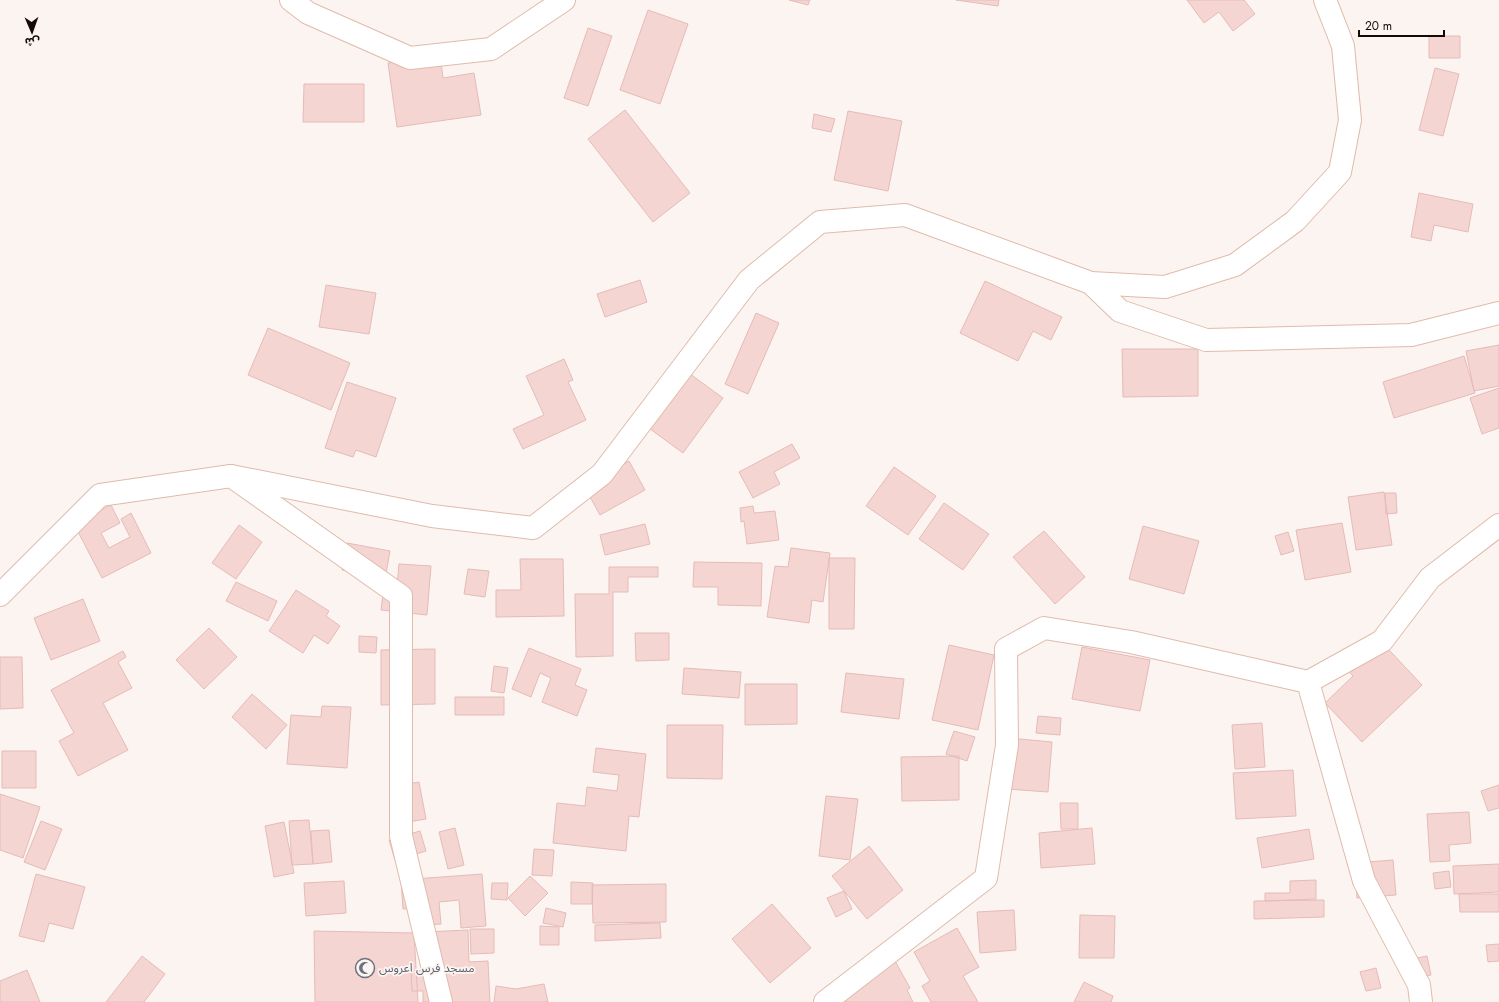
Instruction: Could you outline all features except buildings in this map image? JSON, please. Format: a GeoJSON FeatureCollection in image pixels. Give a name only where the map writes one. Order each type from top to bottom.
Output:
{"type":"FeatureCollection","features":[{"type":"Feature","properties":{"kind":"street"},"geometry":{"type":"LineString","coordinates":[[291,0],[308,13],[410,58],[491,49],[564,0]]}},
{"type":"Feature","properties":{"kind":"street"},"geometry":{"type":"LineString","coordinates":[[0,596],[100,495],[231,476],[432,516],[533,528],[602,474],[749,280],[820,222],[905,215],[1091,283],[1165,287],[1235,265],[1295,221],[1340,172],[1350,120],[1343,46],[1325,0]]}},
{"type":"Feature","properties":{"kind":"street"},"geometry":{"type":"LineString","coordinates":[[1091,283],[1120,311],[1206,340],[1410,335],[1499,313]]}},
{"type":"Feature","properties":{"kind":"street"},"geometry":{"type":"LineString","coordinates":[[231,476],[401,596],[401,836],[441,1002]]}},
{"type":"Feature","properties":{"kind":"street"},"geometry":{"type":"LineString","coordinates":[[825,1002],[986,878],[1007,745],[1006,649],[1044,628],[1131,642],[1308,682],[1382,641],[1430,578],[1499,525]]}},
{"type":"Feature","properties":{"kind":"street"},"geometry":{"type":"LineString","coordinates":[[1308,682],[1364,881],[1419,985],[1422,1002]]}},
{"type":"Feature","properties":{"kind":"place","name":"مسجد فرس اعروس"},"geometry":{"type":"Point","coordinates":[365,968]}}]}
